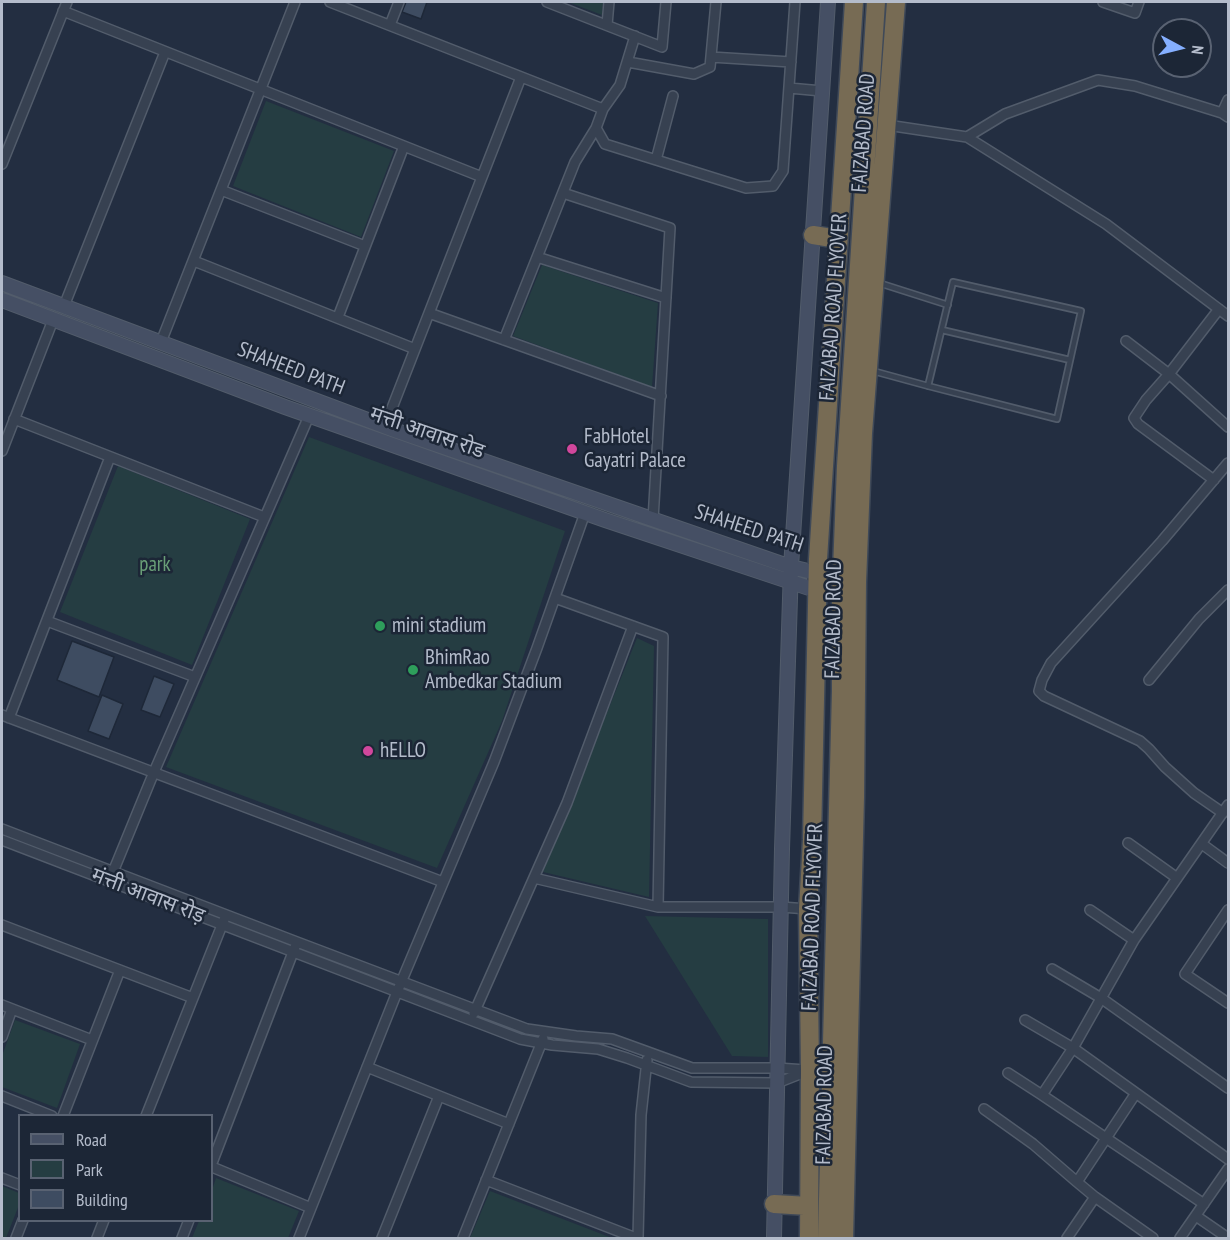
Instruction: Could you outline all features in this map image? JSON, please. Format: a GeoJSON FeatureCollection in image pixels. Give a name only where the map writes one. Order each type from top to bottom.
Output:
{"type":"FeatureCollection","features":[{"type":"Feature","properties":{"kind":"highway"},"geometry":{"type":"LineString","coordinates":[[809,1239],[808,909],[812,840],[818,581],[854,2]]}},
{"type":"Feature","properties":{"kind":"highway","name":"FAIZABAD ROAD FLYOVER"},"geometry":{"type":"LineString","coordinates":[[827,1239],[843,534],[876,2]]}},
{"type":"Feature","properties":{"kind":"highway","name":"FAIZABAD ROAD"},"geometry":{"type":"LineString","coordinates":[[844,1239],[862,434],[896,2]]}},
{"type":"Feature","properties":{"kind":"highway"},"geometry":{"type":"LineString","coordinates":[[813,235],[838,238]]}},
{"type":"Feature","properties":{"kind":"highway","name":"मंत्ती आवास रोड"},"geometry":{"type":"LineString","coordinates":[[818,581],[841,588]]}},
{"type":"Feature","properties":{"kind":"highway"},"geometry":{"type":"LineString","coordinates":[[774,1204],[809,1206]]}},
{"type":"Feature","properties":{"kind":"street"},"geometry":{"type":"LineString","coordinates":[[2,164],[67,2]]}},
{"type":"Feature","properties":{"kind":"street"},"geometry":{"type":"LineString","coordinates":[[161,342],[295,2]]}},
{"type":"Feature","properties":{"kind":"street"},"geometry":{"type":"LineString","coordinates":[[330,2],[603,109]]}},
{"type":"Feature","properties":{"kind":"street"},"geometry":{"type":"LineString","coordinates":[[390,25],[399,2]]}},
{"type":"Feature","properties":{"kind":"street"},"geometry":{"type":"LineString","coordinates":[[547,2],[662,47],[666,2]]}},
{"type":"Feature","properties":{"kind":"street"},"geometry":{"type":"LineString","coordinates":[[607,25],[609,2]]}},
{"type":"Feature","properties":{"kind":"street"},"geometry":{"type":"LineString","coordinates":[[627,62],[694,74],[710,67],[716,2]]}},
{"type":"Feature","properties":{"kind":"street"},"geometry":{"type":"LineString","coordinates":[[596,128],[605,144],[746,188],[773,186],[783,171],[795,2]]}},
{"type":"Feature","properties":{"kind":"street"},"geometry":{"type":"LineString","coordinates":[[774,1239],[790,581],[828,2]]}},
{"type":"Feature","properties":{"kind":"street"},"geometry":{"type":"LineString","coordinates":[[1103,2],[1135,14],[1139,2]]}},
{"type":"Feature","properties":{"kind":"street"},"geometry":{"type":"LineString","coordinates":[[63,11],[483,177]]}},
{"type":"Feature","properties":{"kind":"street"},"geometry":{"type":"LineString","coordinates":[[504,340],[575,162],[596,128],[603,109],[620,85],[635,36]]}},
{"type":"Feature","properties":{"kind":"street"},"geometry":{"type":"LineString","coordinates":[[63,306],[165,52]]}},
{"type":"Feature","properties":{"kind":"street"},"geometry":{"type":"LineString","coordinates":[[711,57],[791,62]]}},
{"type":"Feature","properties":{"kind":"street"},"geometry":{"type":"LineString","coordinates":[[385,426],[521,77]]}},
{"type":"Feature","properties":{"kind":"street"},"geometry":{"type":"LineString","coordinates":[[966,137],[1005,114],[1098,80],[1135,86],[1225,115],[1228,100]]}},
{"type":"Feature","properties":{"kind":"street"},"geometry":{"type":"LineString","coordinates":[[789,88],[822,91]]}},
{"type":"Feature","properties":{"kind":"street"},"geometry":{"type":"LineString","coordinates":[[656,160],[673,96]]}},
{"type":"Feature","properties":{"kind":"street"},"geometry":{"type":"LineString","coordinates":[[887,125],[966,137],[1106,224],[1228,316]]}},
{"type":"Feature","properties":{"kind":"street"},"geometry":{"type":"LineString","coordinates":[[338,317],[404,146]]}},
{"type":"Feature","properties":{"kind":"street"},"geometry":{"type":"LineString","coordinates":[[221,190],[365,246]]}},
{"type":"Feature","properties":{"kind":"street"},"geometry":{"type":"LineString","coordinates":[[563,193],[670,228],[653,520]]}},
{"type":"Feature","properties":{"kind":"street"},"geometry":{"type":"LineString","coordinates":[[537,257],[666,298]]}},
{"type":"Feature","properties":{"kind":"street"},"geometry":{"type":"LineString","coordinates":[[194,261],[415,349]]}},
{"type":"Feature","properties":{"kind":"street","name":"SHAHEED PATH"},"geometry":{"type":"LineString","coordinates":[[2,283],[385,426],[791,567],[818,581]]}},
{"type":"Feature","properties":{"kind":"street","name":"मंत्ती आवास रोड"},"geometry":{"type":"LineString","coordinates":[[2,300],[309,416],[585,513],[790,581],[818,581]]}},
{"type":"Feature","properties":{"kind":"street"},"geometry":{"type":"LineString","coordinates":[[1214,480],[1138,424],[1134,418],[1219,309]]}},
{"type":"Feature","properties":{"kind":"street"},"geometry":{"type":"LineString","coordinates":[[429,313],[661,396]]}},
{"type":"Feature","properties":{"kind":"street"},"geometry":{"type":"LineString","coordinates":[[2,451],[52,320]]}},
{"type":"Feature","properties":{"kind":"street"},"geometry":{"type":"LineString","coordinates":[[1126,341],[1169,374],[1228,426]]}},
{"type":"Feature","properties":{"kind":"street"},"geometry":{"type":"LineString","coordinates":[[113,872],[154,772],[309,416]]}},
{"type":"Feature","properties":{"kind":"street"},"geometry":{"type":"LineString","coordinates":[[14,419],[264,517]]}},
{"type":"Feature","properties":{"kind":"street"},"geometry":{"type":"LineString","coordinates":[[110,457],[46,621],[5,716],[443,882]]}},
{"type":"Feature","properties":{"kind":"street"},"geometry":{"type":"LineString","coordinates":[[1042,1095],[1073,1048],[1134,940],[1226,809],[1187,786],[1140,741],[1044,696],[1039,691],[1042,680],[1051,663],[1162,541],[1228,463]]}},
{"type":"Feature","properties":{"kind":"street"},"geometry":{"type":"LineString","coordinates":[[505,484],[510,470]]}},
{"type":"Feature","properties":{"kind":"street"},"geometry":{"type":"LineString","coordinates":[[299,1239],[401,981],[494,762],[585,513]]}},
{"type":"Feature","properties":{"kind":"street"},"geometry":{"type":"LineString","coordinates":[[1149,680],[1199,619],[1228,590]]}},
{"type":"Feature","properties":{"kind":"street"},"geometry":{"type":"LineString","coordinates":[[555,598],[663,637],[658,907]]}},
{"type":"Feature","properties":{"kind":"street"},"geometry":{"type":"LineString","coordinates":[[46,621],[195,677]]}},
{"type":"Feature","properties":{"kind":"street"},"geometry":{"type":"LineString","coordinates":[[471,1020],[567,803],[633,626]]}},
{"type":"Feature","properties":{"kind":"street"},"geometry":{"type":"LineString","coordinates":[[2,829],[526,1029],[612,1040],[692,1068],[810,1070]]}},
{"type":"Feature","properties":{"kind":"street","name":"मंत्ती आवास रोड़"},"geometry":{"type":"LineString","coordinates":[[2,840],[520,1039],[598,1049],[691,1082],[777,1083]]}},
{"type":"Feature","properties":{"kind":"street"},"geometry":{"type":"LineString","coordinates":[[1128,843],[1177,878]]}},
{"type":"Feature","properties":{"kind":"street"},"geometry":{"type":"LineString","coordinates":[[1202,844],[1228,863]]}},
{"type":"Feature","properties":{"kind":"street"},"geometry":{"type":"LineString","coordinates":[[534,878],[658,907],[808,909]]}},
{"type":"Feature","properties":{"kind":"street"},"geometry":{"type":"LineString","coordinates":[[1090,910],[1134,940]]}},
{"type":"Feature","properties":{"kind":"street"},"geometry":{"type":"LineString","coordinates":[[1228,910],[1185,974],[1228,1003]]}},
{"type":"Feature","properties":{"kind":"street"},"geometry":{"type":"LineString","coordinates":[[147,1114],[226,915]]}},
{"type":"Feature","properties":{"kind":"street"},"geometry":{"type":"LineString","coordinates":[[2,925],[193,998]]}},
{"type":"Feature","properties":{"kind":"street"},"geometry":{"type":"LineString","coordinates":[[213,1162],[297,942]]}},
{"type":"Feature","properties":{"kind":"street"},"geometry":{"type":"LineString","coordinates":[[1052,969],[1101,998],[1228,1088]]}},
{"type":"Feature","properties":{"kind":"street"},"geometry":{"type":"LineString","coordinates":[[64,1114],[120,970]]}},
{"type":"Feature","properties":{"kind":"street"},"geometry":{"type":"LineString","coordinates":[[2,1005],[92,1040]]}},
{"type":"Feature","properties":{"kind":"street"},"geometry":{"type":"LineString","coordinates":[[2,1037],[12,1009]]}},
{"type":"Feature","properties":{"kind":"street"},"geometry":{"type":"LineString","coordinates":[[1025,1020],[1073,1048],[1228,1159]]}},
{"type":"Feature","properties":{"kind":"street"},"geometry":{"type":"LineString","coordinates":[[463,1239],[546,1032]]}},
{"type":"Feature","properties":{"kind":"street"},"geometry":{"type":"LineString","coordinates":[[486,1180],[637,1239],[641,1115],[649,1052]]}},
{"type":"Feature","properties":{"kind":"street"},"geometry":{"type":"LineString","coordinates":[[367,1067],[509,1124]]}},
{"type":"Feature","properties":{"kind":"street"},"geometry":{"type":"LineString","coordinates":[[777,1083],[810,1070]]}},
{"type":"Feature","properties":{"kind":"street"},"geometry":{"type":"LineString","coordinates":[[1008,1073],[1204,1204]]}},
{"type":"Feature","properties":{"kind":"street"},"geometry":{"type":"LineString","coordinates":[[1077,1182],[1136,1093]]}},
{"type":"Feature","properties":{"kind":"street"},"geometry":{"type":"LineString","coordinates":[[2,1096],[47,1114]]}},
{"type":"Feature","properties":{"kind":"street"},"geometry":{"type":"LineString","coordinates":[[382,1239],[439,1096]]}},
{"type":"Feature","properties":{"kind":"street"},"geometry":{"type":"LineString","coordinates":[[984,1109],[1033,1144],[1095,1197],[1153,1239]]}},
{"type":"Feature","properties":{"kind":"street"},"geometry":{"type":"LineString","coordinates":[[213,1165],[311,1208]]}},
{"type":"Feature","properties":{"kind":"street"},"geometry":{"type":"LineString","coordinates":[[1180,1239],[1228,1169]]}},
{"type":"Feature","properties":{"kind":"street"},"geometry":{"type":"LineString","coordinates":[[2,1178],[18,1184]]}},
{"type":"Feature","properties":{"kind":"street"},"geometry":{"type":"LineString","coordinates":[[1072,1237],[1095,1197]]}},
{"type":"Feature","properties":{"kind":"street"},"geometry":{"type":"LineString","coordinates":[[1196,1215],[1228,1238]]}},
{"type":"Feature","properties":{"kind":"street"},"geometry":{"type":"LineString","coordinates":[[16,1239],[23,1222]]}},
{"type":"Feature","properties":{"kind":"street"},"geometry":{"type":"LineString","coordinates":[[97,1239],[104,1222]]}},
{"type":"Feature","properties":{"kind":"street"},"geometry":{"type":"LineString","coordinates":[[182,1239],[189,1222]]}},
{"type":"Feature","properties":{"kind":"lane"},"geometry":{"type":"LineString","coordinates":[[874,282],[948,305]]}},
{"type":"Feature","properties":{"kind":"lane"},"geometry":{"type":"LineString","coordinates":[[867,370],[928,386],[1057,419],[1081,311],[952,282],[928,386]]}},
{"type":"Feature","properties":{"kind":"lane"},"geometry":{"type":"LineString","coordinates":[[942,330],[1070,360]]}},
{"type":"Feature","properties":{"kind":"green space"},"geometry":{"type":"Polygon","coordinates":[[[568,2],[603,2],[602,15],[568,2]]]}},
{"type":"Feature","properties":{"kind":"green space"},"geometry":{"type":"Polygon","coordinates":[[[266,101],[394,151],[361,237],[233,186],[266,101]]]}},
{"type":"Feature","properties":{"kind":"green space"},"geometry":{"type":"Polygon","coordinates":[[[542,265],[658,303],[652,387],[513,336],[542,265]]]}},
{"type":"Feature","properties":{"kind":"green space","name":"mini stadium"},"geometry":{"type":"Polygon","coordinates":[[[309,437],[565,531],[502,721],[437,868],[166,767],[309,437]]]}},
{"type":"Feature","properties":{"kind":"green space","name":"park"},"geometry":{"type":"Polygon","coordinates":[[[118,466],[250,519],[192,665],[60,612],[118,466]]]}},
{"type":"Feature","properties":{"kind":"green space"},"geometry":{"type":"Polygon","coordinates":[[[637,638],[654,646],[649,897],[543,872],[637,638]]]}},
{"type":"Feature","properties":{"kind":"green space"},"geometry":{"type":"Polygon","coordinates":[[[645,916],[768,919],[768,1057],[732,1056],[645,916]]]}},
{"type":"Feature","properties":{"kind":"green space"},"geometry":{"type":"Polygon","coordinates":[[[15,1020],[80,1044],[57,1108],[2,1087],[2,1056],[15,1020]]]}},
{"type":"Feature","properties":{"kind":"green space"},"geometry":{"type":"Polygon","coordinates":[[[216,1178],[299,1211],[288,1238],[192,1238],[199,1222],[213,1222],[213,1187],[216,1178]]]}},
{"type":"Feature","properties":{"kind":"green space"},"geometry":{"type":"Polygon","coordinates":[[[2,1186],[18,1193],[18,1208],[6,1238],[2,1238],[2,1186]]]}},
{"type":"Feature","properties":{"kind":"green space"},"geometry":{"type":"Polygon","coordinates":[[[490,1191],[612,1238],[470,1238],[490,1191]]]}},
{"type":"Feature","properties":{"kind":"building"},"geometry":{"type":"Polygon","coordinates":[[[406,2],[427,2],[421,19],[402,12],[406,2]]]}},
{"type":"Feature","properties":{"kind":"building"},"geometry":{"type":"Polygon","coordinates":[[[72,641],[114,657],[99,697],[57,680],[72,641]]]}},
{"type":"Feature","properties":{"kind":"building"},"geometry":{"type":"Polygon","coordinates":[[[154,676],[174,684],[160,717],[141,710],[154,676]]]}},
{"type":"Feature","properties":{"kind":"building"},"geometry":{"type":"Polygon","coordinates":[[[102,695],[123,704],[109,739],[88,731],[102,695]]]}},
{"type":"Feature","properties":{"kind":"place","name":"FabHotel Gayatri Palace"},"geometry":{"type":"Point","coordinates":[572,449]}},
{"type":"Feature","properties":{"kind":"place","name":"mini stadium"},"geometry":{"type":"Point","coordinates":[380,626]}},
{"type":"Feature","properties":{"kind":"place","name":"BhimRao Ambedkar Stadium"},"geometry":{"type":"Point","coordinates":[413,670]}},
{"type":"Feature","properties":{"kind":"place","name":"hELLO"},"geometry":{"type":"Point","coordinates":[368,751]}}]}
